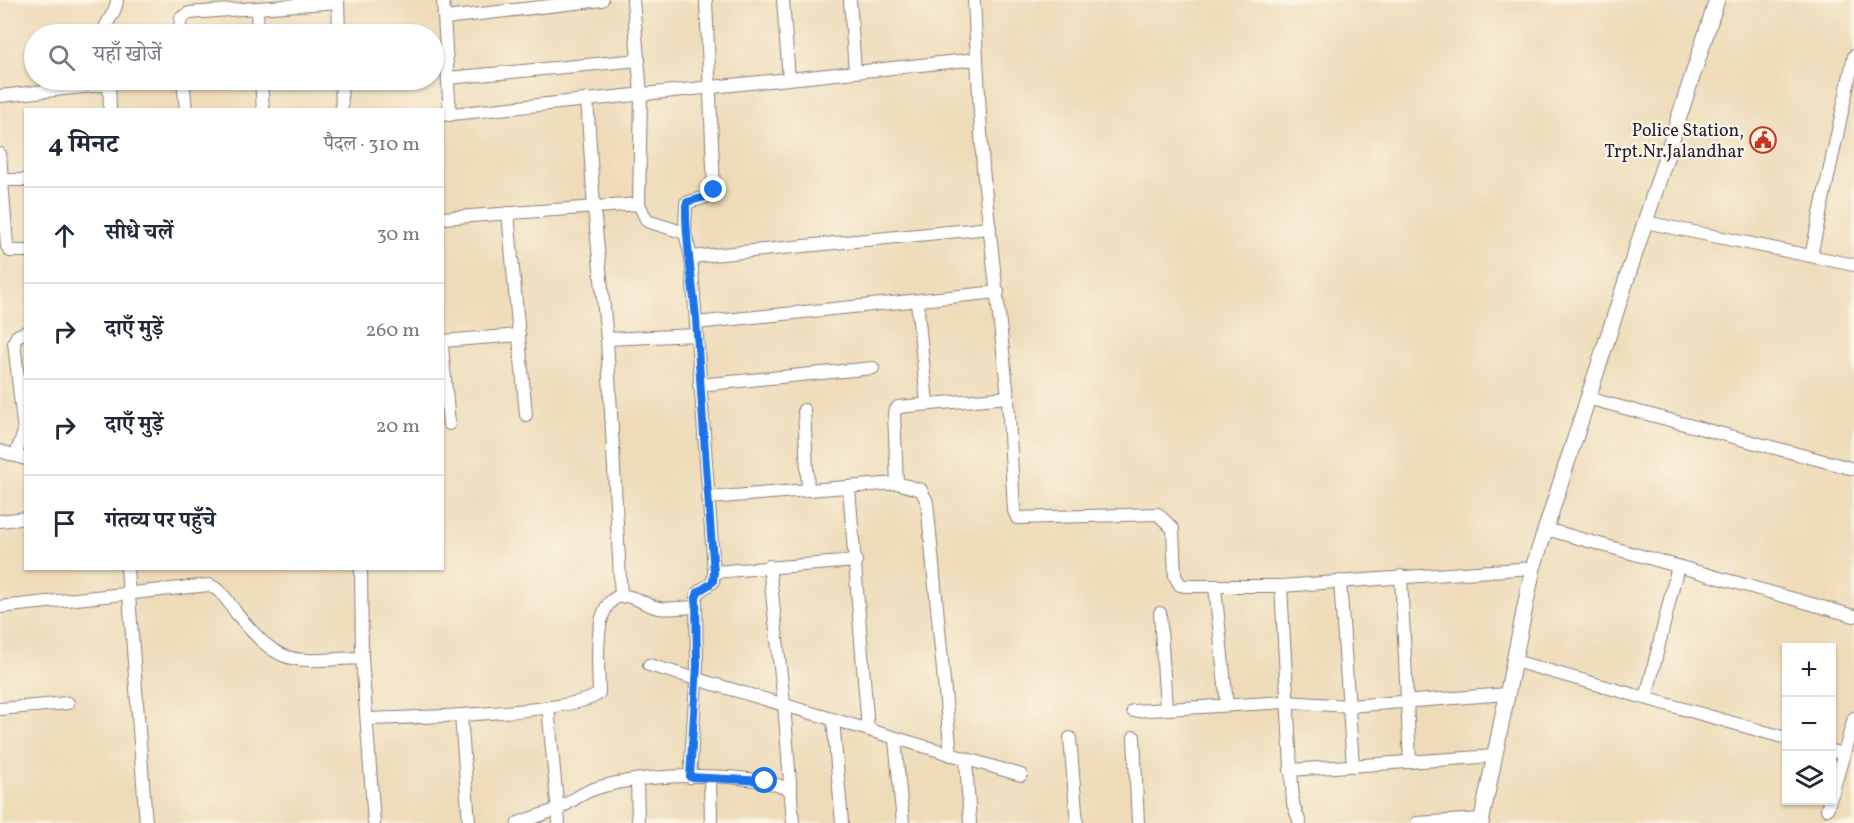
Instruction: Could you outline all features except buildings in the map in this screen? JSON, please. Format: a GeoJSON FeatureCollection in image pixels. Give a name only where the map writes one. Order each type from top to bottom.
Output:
{"type":"FeatureCollection","features":[{"type":"Feature","properties":{"kind":"street"},"geometry":{"type":"LineString","coordinates":[[106,24],[115,15],[117,0]]}},
{"type":"Feature","properties":{"kind":"street"},"geometry":{"type":"LineString","coordinates":[[443,0],[448,78],[446,115],[977,59]]}},
{"type":"Feature","properties":{"kind":"street"},"geometry":{"type":"LineString","coordinates":[[445,18],[602,0]]}},
{"type":"Feature","properties":{"kind":"street"},"geometry":{"type":"LineString","coordinates":[[633,0],[639,60],[639,204],[647,221],[685,234]]}},
{"type":"Feature","properties":{"kind":"street"},"geometry":{"type":"LineString","coordinates":[[690,777],[697,679],[697,595],[713,582],[714,572],[691,257],[685,234],[686,203],[709,196],[714,190],[706,0]]}},
{"type":"Feature","properties":{"kind":"street"},"geometry":{"type":"LineString","coordinates":[[783,0],[789,79]]}},
{"type":"Feature","properties":{"kind":"street"},"geometry":{"type":"LineString","coordinates":[[850,0],[855,72]]}},
{"type":"Feature","properties":{"kind":"street"},"geometry":{"type":"LineString","coordinates":[[974,0],[983,169],[998,292],[1008,397],[1014,511],[1017,518],[1158,514],[1169,522],[1173,529],[1177,582],[1186,586],[1281,586],[1533,568]]}},
{"type":"Feature","properties":{"kind":"street"},"geometry":{"type":"LineString","coordinates":[[1417,823],[1481,821],[1533,568],[1717,0]]}},
{"type":"Feature","properties":{"kind":"street"},"geometry":{"type":"LineString","coordinates":[[180,24],[183,16],[220,6],[257,9],[338,1],[339,24]]}},
{"type":"Feature","properties":{"kind":"street"},"geometry":{"type":"LineString","coordinates":[[257,9],[258,24]]}},
{"type":"Feature","properties":{"kind":"street"},"geometry":{"type":"LineString","coordinates":[[1810,256],[1854,56]]}},
{"type":"Feature","properties":{"kind":"street"},"geometry":{"type":"LineString","coordinates":[[448,78],[639,60]]}},
{"type":"Feature","properties":{"kind":"street"},"geometry":{"type":"LineString","coordinates":[[0,96],[47,90]]}},
{"type":"Feature","properties":{"kind":"street"},"geometry":{"type":"LineString","coordinates":[[110,90],[110,108]]}},
{"type":"Feature","properties":{"kind":"street"},"geometry":{"type":"LineString","coordinates":[[184,90],[186,108]]}},
{"type":"Feature","properties":{"kind":"street"},"geometry":{"type":"LineString","coordinates":[[262,90],[264,108]]}},
{"type":"Feature","properties":{"kind":"street"},"geometry":{"type":"LineString","coordinates":[[341,90],[342,108]]}},
{"type":"Feature","properties":{"kind":"street"},"geometry":{"type":"LineString","coordinates":[[587,99],[594,208],[607,339],[621,597]]}},
{"type":"Feature","properties":{"kind":"street"},"geometry":{"type":"LineString","coordinates":[[0,154],[8,249],[24,250]]}},
{"type":"Feature","properties":{"kind":"street"},"geometry":{"type":"LineString","coordinates":[[3,180],[24,180]]}},
{"type":"Feature","properties":{"kind":"street"},"geometry":{"type":"LineString","coordinates":[[444,218],[639,204]]}},
{"type":"Feature","properties":{"kind":"street"},"geometry":{"type":"LineString","coordinates":[[508,213],[526,415]]}},
{"type":"Feature","properties":{"kind":"street"},"geometry":{"type":"LineString","coordinates":[[1645,222],[1854,265]]}},
{"type":"Feature","properties":{"kind":"street"},"geometry":{"type":"LineString","coordinates":[[691,257],[990,228]]}},
{"type":"Feature","properties":{"kind":"street"},"geometry":{"type":"LineString","coordinates":[[607,339],[998,292]]}},
{"type":"Feature","properties":{"kind":"street"},"geometry":{"type":"LineString","coordinates":[[918,301],[927,403]]}},
{"type":"Feature","properties":{"kind":"street"},"geometry":{"type":"LineString","coordinates":[[0,451],[20,457],[24,432],[14,342],[17,336],[24,333]]}},
{"type":"Feature","properties":{"kind":"street"},"geometry":{"type":"LineString","coordinates":[[444,340],[519,334]]}},
{"type":"Feature","properties":{"kind":"street"},"geometry":{"type":"LineString","coordinates":[[444,368],[449,424]]}},
{"type":"Feature","properties":{"kind":"street"},"geometry":{"type":"LineString","coordinates":[[699,385],[873,368]]}},
{"type":"Feature","properties":{"kind":"street"},"geometry":{"type":"LineString","coordinates":[[897,483],[895,410],[902,405],[1008,397]]}},
{"type":"Feature","properties":{"kind":"street"},"geometry":{"type":"LineString","coordinates":[[1587,398],[1854,469]]}},
{"type":"Feature","properties":{"kind":"street"},"geometry":{"type":"LineString","coordinates":[[804,410],[808,490]]}},
{"type":"Feature","properties":{"kind":"street"},"geometry":{"type":"LineString","coordinates":[[708,498],[897,483],[921,490],[927,502],[951,755]]}},
{"type":"Feature","properties":{"kind":"street"},"geometry":{"type":"LineString","coordinates":[[849,488],[868,730]]}},
{"type":"Feature","properties":{"kind":"street"},"geometry":{"type":"LineString","coordinates":[[0,521],[24,518]]}},
{"type":"Feature","properties":{"kind":"street"},"geometry":{"type":"LineString","coordinates":[[1546,529],[1854,616]]}},
{"type":"Feature","properties":{"kind":"street"},"geometry":{"type":"LineString","coordinates":[[714,572],[856,561]]}},
{"type":"Feature","properties":{"kind":"street"},"geometry":{"type":"LineString","coordinates":[[769,566],[784,703],[793,823]]}},
{"type":"Feature","properties":{"kind":"street"},"geometry":{"type":"LineString","coordinates":[[1646,698],[1678,566]]}},
{"type":"Feature","properties":{"kind":"street"},"geometry":{"type":"LineString","coordinates":[[127,570],[146,823]]}},
{"type":"Feature","properties":{"kind":"street"},"geometry":{"type":"LineString","coordinates":[[361,570],[362,658],[374,823]]}},
{"type":"Feature","properties":{"kind":"street"},"geometry":{"type":"LineString","coordinates":[[1401,576],[1410,762]]}},
{"type":"Feature","properties":{"kind":"street"},"geometry":{"type":"LineString","coordinates":[[1340,581],[1353,766]]}},
{"type":"Feature","properties":{"kind":"street"},"geometry":{"type":"LineString","coordinates":[[0,607],[209,585],[220,592],[255,635],[274,652],[286,658],[362,658]]}},
{"type":"Feature","properties":{"kind":"street"},"geometry":{"type":"LineString","coordinates":[[1215,586],[1227,705]]}},
{"type":"Feature","properties":{"kind":"street"},"geometry":{"type":"LineString","coordinates":[[1281,586],[1290,770],[1293,804],[1300,823]]}},
{"type":"Feature","properties":{"kind":"street"},"geometry":{"type":"LineString","coordinates":[[368,719],[461,716],[548,707],[592,698],[599,693],[603,611],[610,601],[621,597],[638,599],[660,608],[696,607]]}},
{"type":"Feature","properties":{"kind":"street"},"geometry":{"type":"LineString","coordinates":[[1160,613],[1166,709]]}},
{"type":"Feature","properties":{"kind":"street"},"geometry":{"type":"LineString","coordinates":[[1514,661],[1782,737]]}},
{"type":"Feature","properties":{"kind":"street"},"geometry":{"type":"LineString","coordinates":[[649,665],[784,703],[966,761],[1021,775]]}},
{"type":"Feature","properties":{"kind":"street"},"geometry":{"type":"LineString","coordinates":[[1133,711],[1286,702],[1349,706],[1508,694]]}},
{"type":"Feature","properties":{"kind":"street"},"geometry":{"type":"LineString","coordinates":[[0,709],[69,703]]}},
{"type":"Feature","properties":{"kind":"street"},"geometry":{"type":"LineString","coordinates":[[548,707],[559,823]]}},
{"type":"Feature","properties":{"kind":"street"},"geometry":{"type":"LineString","coordinates":[[461,716],[469,823]]}},
{"type":"Feature","properties":{"kind":"street"},"geometry":{"type":"LineString","coordinates":[[1838,752],[1854,718]]}},
{"type":"Feature","properties":{"kind":"street"},"geometry":{"type":"LineString","coordinates":[[833,720],[842,823]]}},
{"type":"Feature","properties":{"kind":"street"},"geometry":{"type":"LineString","coordinates":[[1134,737],[1138,823]]}},
{"type":"Feature","properties":{"kind":"street"},"geometry":{"type":"LineString","coordinates":[[1070,738],[1077,823]]}},
{"type":"Feature","properties":{"kind":"street"},"geometry":{"type":"LineString","coordinates":[[895,739],[903,823]]}},
{"type":"Feature","properties":{"kind":"street"},"geometry":{"type":"LineString","coordinates":[[1290,770],[1495,756]]}},
{"type":"Feature","properties":{"kind":"street"},"geometry":{"type":"LineString","coordinates":[[966,761],[970,823]]}},
{"type":"Feature","properties":{"kind":"street"},"geometry":{"type":"LineString","coordinates":[[518,823],[559,808],[592,789],[620,781],[710,777],[765,781],[791,790]]}},
{"type":"Feature","properties":{"kind":"street"},"geometry":{"type":"LineString","coordinates":[[710,777],[711,823]]}},
{"type":"Feature","properties":{"kind":"street"},"geometry":{"type":"LineString","coordinates":[[637,780],[638,823]]}},
{"type":"Feature","properties":{"kind":"place","name":"Police Station, Trpt.Nr.Jalandhar"},"geometry":{"type":"Point","coordinates":[1763,140]}},
{"type":"Feature","properties":{"kind":"route"},"geometry":{"type":"LineString","coordinates":[[714,190],[709,196],[686,203],[685,234],[691,257],[714,572],[711,585],[698,592],[696,598],[697,666],[690,777],[765,781]]}}]}
